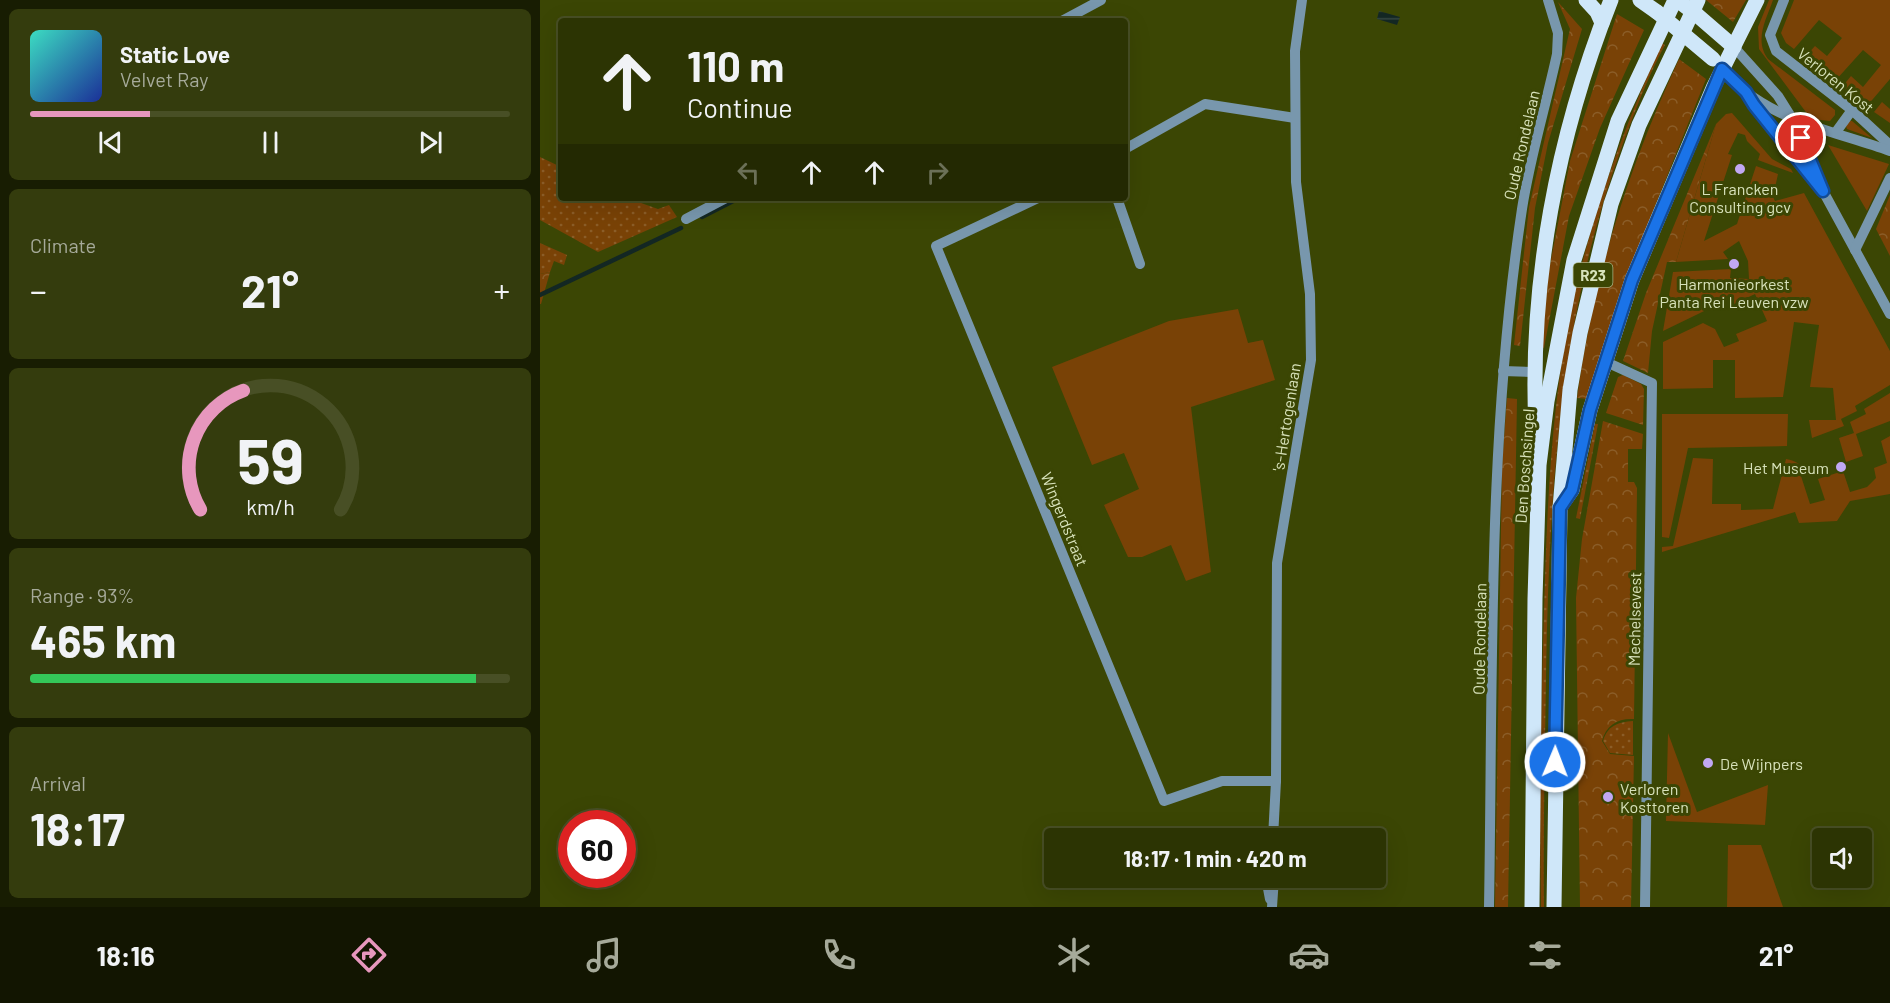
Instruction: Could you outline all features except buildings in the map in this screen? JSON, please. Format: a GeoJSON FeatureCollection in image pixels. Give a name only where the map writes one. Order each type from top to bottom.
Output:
{"type":"FeatureCollection","features":[{"type":"Feature","properties":{"kind":"main road"},"geometry":{"type":"LineString","coordinates":[[1586,0],[1597,12],[1602,23]]}},
{"type":"Feature","properties":{"kind":"main road"},"geometry":{"type":"LineString","coordinates":[[1539,465],[1533,372],[1541,269],[1550,209],[1563,148],[1611,0]]}},
{"type":"Feature","properties":{"kind":"main road"},"geometry":{"type":"LineString","coordinates":[[1640,0],[1718,64]]}},
{"type":"Feature","properties":{"kind":"main road"},"geometry":{"type":"LineString","coordinates":[[1676,0],[1729,42]]}},
{"type":"Feature","properties":{"kind":"main road","name":"Den Boschsingel"},"geometry":{"type":"LineString","coordinates":[[1532,907],[1539,465],[1547,400],[1574,260],[1618,121],[1676,0]]}},
{"type":"Feature","properties":{"kind":"main road","name":"R23"},"geometry":{"type":"LineString","coordinates":[[1554,907],[1560,508],[1570,390],[1596,261],[1611,204],[1639,125],[1698,0]]}},
{"type":"Feature","properties":{"kind":"main road"},"geometry":{"type":"LineString","coordinates":[[1560,508],[1572,490],[1604,362],[1632,280],[1718,64],[1729,42],[1757,0]]}},
{"type":"Feature","properties":{"kind":"street"},"geometry":{"type":"LineString","coordinates":[[1068,18],[1101,0]]}},
{"type":"Feature","properties":{"kind":"street","name":"'s-Hertogenlaan"},"geometry":{"type":"LineString","coordinates":[[1274,828],[1276,781],[1277,563],[1311,360],[1310,294],[1296,183],[1295,51],[1302,0]]}},
{"type":"Feature","properties":{"kind":"street","name":"Oude Rondelaan"},"geometry":{"type":"LineString","coordinates":[[1489,907],[1497,477],[1503,371],[1522,207],[1557,54],[1558,33],[1548,0]]}},
{"type":"Feature","properties":{"kind":"street","name":"Verloren Kost"},"geometry":{"type":"LineString","coordinates":[[1784,0],[1770,35],[1776,51],[1852,110],[1890,145]]}},
{"type":"Feature","properties":{"kind":"street"},"geometry":{"type":"LineString","coordinates":[[1729,42],[1778,96],[1793,120],[1823,191],[1890,314]]}},
{"type":"Feature","properties":{"kind":"street"},"geometry":{"type":"LineString","coordinates":[[1718,64],[1746,92],[1823,191]]}},
{"type":"Feature","properties":{"kind":"street"},"geometry":{"type":"LineString","coordinates":[[1746,92],[1793,120],[1890,151]]}},
{"type":"Feature","properties":{"kind":"street"},"geometry":{"type":"LineString","coordinates":[[1128,147],[1205,104],[1295,118]]}},
{"type":"Feature","properties":{"kind":"street"},"geometry":{"type":"LineString","coordinates":[[1836,132],[1852,110]]}},
{"type":"Feature","properties":{"kind":"street"},"geometry":{"type":"LineString","coordinates":[[1856,250],[1890,178]]}},
{"type":"Feature","properties":{"kind":"street"},"geometry":{"type":"LineString","coordinates":[[686,219],[720,201]]}},
{"type":"Feature","properties":{"kind":"street","name":"Wingerdstraat"},"geometry":{"type":"LineString","coordinates":[[1031,201],[936,246],[1161,794],[1164,801],[1222,781],[1276,781]]}},
{"type":"Feature","properties":{"kind":"street"},"geometry":{"type":"LineString","coordinates":[[1118,201],[1140,264]]}},
{"type":"Feature","properties":{"kind":"street","name":"Mechelsevest"},"geometry":{"type":"LineString","coordinates":[[1604,362],[1652,383],[1645,907]]}},
{"type":"Feature","properties":{"kind":"street"},"geometry":{"type":"LineString","coordinates":[[1503,371],[1533,372]]}},
{"type":"Feature","properties":{"kind":"street"},"geometry":{"type":"LineString","coordinates":[[1268,888],[1272,906]]}},
{"type":"Feature","properties":{"kind":"street"},"geometry":{"type":"LineString","coordinates":[[1272,906],[1273,888]]}},
{"type":"Feature","properties":{"kind":"green space"},"geometry":{"type":"Polygon","coordinates":[[[1706,0],[1746,0],[1733,22],[1706,0]]]}},
{"type":"Feature","properties":{"kind":"green space"},"geometry":{"type":"Polygon","coordinates":[[[1769,0],[1773,0],[1763,30],[1764,52],[1768,59],[1835,110],[1835,115],[1830,121],[1811,119],[1759,49],[1758,27],[1769,0]]]}},
{"type":"Feature","properties":{"kind":"green space"},"geometry":{"type":"Polygon","coordinates":[[[1794,0],[1890,0],[1890,79],[1867,106],[1842,87],[1851,76],[1863,87],[1881,65],[1863,50],[1835,81],[1805,57],[1815,46],[1827,56],[1842,38],[1819,20],[1794,49],[1786,43],[1781,33],[1794,0]]]}},
{"type":"Feature","properties":{"kind":"green space"},"geometry":{"type":"Polygon","coordinates":[[[1558,2],[1582,29],[1548,143],[1535,208],[1520,346],[1514,345],[1529,207],[1570,29],[1558,2]]]}},
{"type":"Feature","properties":{"kind":"green space"},"geometry":{"type":"Polygon","coordinates":[[[1617,14],[1644,30],[1600,128],[1569,216],[1544,348],[1540,347],[1549,270],[1570,161],[1617,14]]]}},
{"type":"Feature","properties":{"kind":"green space"},"geometry":{"type":"Polygon","coordinates":[[[1662,43],[1665,45],[1636,109],[1600,213],[1571,343],[1561,409],[1550,542],[1544,907],[1541,907],[1540,833],[1545,572],[1552,453],[1560,374],[1574,296],[1591,231],[1623,136],[1662,43]]]}},
{"type":"Feature","properties":{"kind":"green space"},"geometry":{"type":"Polygon","coordinates":[[[1679,59],[1706,79],[1626,278],[1589,399],[1577,398],[1593,309],[1615,225],[1628,183],[1679,59]]]}},
{"type":"Feature","properties":{"kind":"green space"},"geometry":{"type":"Polygon","coordinates":[[[1882,102],[1890,109],[1890,123],[1874,112],[1882,102]]]}},
{"type":"Feature","properties":{"kind":"green space"},"geometry":{"type":"Polygon","coordinates":[[[1732,113],[1772,159],[1791,169],[1793,173],[1758,160],[1760,154],[1747,141],[1745,135],[1738,133],[1728,154],[1732,155],[1704,241],[1737,224],[1756,166],[1778,174],[1773,197],[1775,201],[1804,193],[1890,351],[1890,385],[1855,406],[1857,411],[1841,419],[1844,426],[1812,438],[1809,420],[1836,420],[1833,388],[1810,387],[1819,325],[1794,322],[1783,397],[1735,398],[1735,360],[1713,360],[1713,388],[1663,389],[1663,342],[1703,323],[1715,329],[1724,347],[1739,341],[1736,334],[1767,321],[1755,294],[1734,304],[1731,298],[1663,331],[1673,272],[1731,269],[1730,278],[1749,279],[1748,261],[1739,241],[1723,252],[1728,259],[1676,262],[1716,124],[1726,114],[1732,113]]]}},
{"type":"Feature","properties":{"kind":"green space"},"geometry":{"type":"Polygon","coordinates":[[[1849,121],[1852,121],[1872,138],[1847,129],[1849,121]]]}},
{"type":"Feature","properties":{"kind":"green space"},"geometry":{"type":"Polygon","coordinates":[[[1716,124],[1676,262],[1667,262],[1652,331],[1648,373],[1623,361],[1646,293],[1716,124]]]}},
{"type":"Feature","properties":{"kind":"green space"},"geometry":{"type":"Polygon","coordinates":[[[1828,145],[1889,164],[1867,211],[1828,145]]]}},
{"type":"Feature","properties":{"kind":"green space"},"geometry":{"type":"Polygon","coordinates":[[[540,157],[558,166],[558,201],[635,201],[658,209],[669,205],[677,217],[598,252],[540,220],[540,157]]]}},
{"type":"Feature","properties":{"kind":"green space"},"geometry":{"type":"Polygon","coordinates":[[[1890,195],[1890,256],[1876,229],[1890,195]]]}},
{"type":"Feature","properties":{"kind":"green space"},"geometry":{"type":"Polygon","coordinates":[[[540,243],[567,255],[564,265],[554,261],[550,272],[540,274],[540,243]]]}},
{"type":"Feature","properties":{"kind":"green space"},"geometry":{"type":"Polygon","coordinates":[[[550,272],[541,304],[540,304],[540,274],[550,272]]]}},
{"type":"Feature","properties":{"kind":"green space"},"geometry":{"type":"Polygon","coordinates":[[[1238,309],[1248,343],[1263,340],[1275,380],[1191,407],[1211,572],[1186,581],[1171,545],[1142,557],[1128,557],[1104,505],[1139,489],[1124,453],[1092,465],[1052,367],[1169,321],[1238,309]]]}},
{"type":"Feature","properties":{"kind":"green space"},"geometry":{"type":"Polygon","coordinates":[[[1623,375],[1641,384],[1644,389],[1643,425],[1606,413],[1618,377],[1623,375]]]}},
{"type":"Feature","properties":{"kind":"green space"},"geometry":{"type":"Polygon","coordinates":[[[1890,393],[1890,421],[1856,434],[1863,456],[1846,462],[1839,438],[1854,433],[1850,422],[1866,414],[1864,409],[1890,393]]]}},
{"type":"Feature","properties":{"kind":"green space"},"geometry":{"type":"Polygon","coordinates":[[[1507,398],[1517,399],[1508,907],[1495,907],[1502,466],[1507,398]]]}},
{"type":"Feature","properties":{"kind":"green space"},"geometry":{"type":"Polygon","coordinates":[[[1662,414],[1788,414],[1787,446],[1688,448],[1669,538],[1662,537],[1662,414]]]}},
{"type":"Feature","properties":{"kind":"green space"},"geometry":{"type":"Polygon","coordinates":[[[1603,421],[1643,434],[1642,449],[1628,449],[1628,482],[1634,482],[1637,488],[1634,719],[1618,721],[1606,731],[1602,741],[1610,754],[1634,756],[1631,907],[1580,907],[1576,598],[1582,539],[1603,421]]]}},
{"type":"Feature","properties":{"kind":"green space"},"geometry":{"type":"Polygon","coordinates":[[[1595,424],[1598,424],[1580,519],[1576,518],[1595,424]]]}},
{"type":"Feature","properties":{"kind":"green space"},"geometry":{"type":"Polygon","coordinates":[[[1890,436],[1890,494],[1850,501],[1837,521],[1799,523],[1795,512],[1662,552],[1662,547],[1673,546],[1693,458],[1713,459],[1712,504],[1741,504],[1741,510],[1773,509],[1786,459],[1803,468],[1806,474],[1801,476],[1810,504],[1825,500],[1818,479],[1843,471],[1850,492],[1867,487],[1876,478],[1874,468],[1887,463],[1881,441],[1890,436]]]}},
{"type":"Feature","properties":{"kind":"green space"},"geometry":{"type":"Polygon","coordinates":[[[1633,721],[1633,755],[1610,753],[1603,741],[1607,732],[1618,724],[1633,721]]]}},
{"type":"Feature","properties":{"kind":"green space"},"geometry":{"type":"Polygon","coordinates":[[[1668,733],[1697,812],[1768,785],[1765,825],[1666,821],[1668,733]]]}},
{"type":"Feature","properties":{"kind":"green space"},"geometry":{"type":"Polygon","coordinates":[[[1728,845],[1761,845],[1783,907],[1727,907],[1728,845]]]}},
{"type":"Feature","properties":{"kind":"water"},"geometry":{"type":"Polygon","coordinates":[[[1379,11],[1400,17],[1397,25],[1377,19],[1379,11]]]}},
{"type":"Feature","properties":{"kind":"waterway"},"geometry":{"type":"LineString","coordinates":[[702,217],[733,201]]}},
{"type":"Feature","properties":{"kind":"waterway"},"geometry":{"type":"LineString","coordinates":[[540,295],[681,228]]}},
{"type":"Feature","properties":{"kind":"place","name":"L Francken Consulting gcv"},"geometry":{"type":"Point","coordinates":[1740,169]}},
{"type":"Feature","properties":{"kind":"place","name":"Harmonieorkest Panta Rei Leuven vzw"},"geometry":{"type":"Point","coordinates":[1734,264]}},
{"type":"Feature","properties":{"kind":"place","name":"Het Museum"},"geometry":{"type":"Point","coordinates":[1841,467]}},
{"type":"Feature","properties":{"kind":"place","name":"De Wijnpers"},"geometry":{"type":"Point","coordinates":[1708,763]}},
{"type":"Feature","properties":{"kind":"place","name":"Verloren Kosttoren"},"geometry":{"type":"Point","coordinates":[1608,797]}},
{"type":"Feature","properties":{"kind":"route"},"geometry":{"type":"LineString","coordinates":[[1555,762],[1560,508],[1572,490],[1590,410],[1632,280],[1722,69],[1746,92],[1823,191],[1801,138]]}}]}
